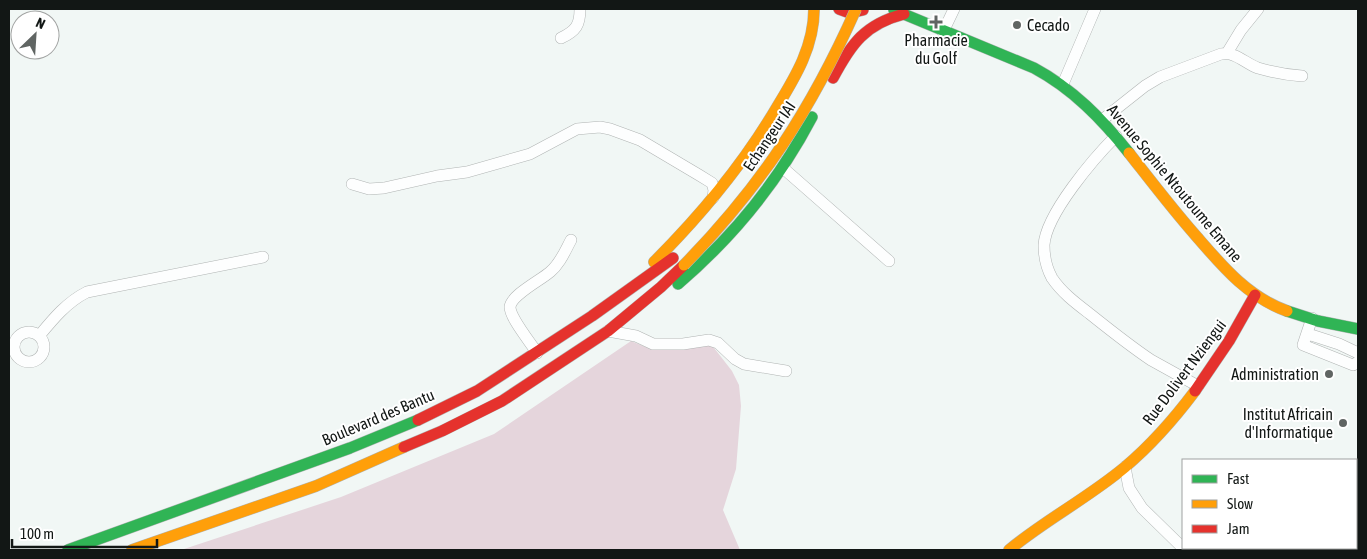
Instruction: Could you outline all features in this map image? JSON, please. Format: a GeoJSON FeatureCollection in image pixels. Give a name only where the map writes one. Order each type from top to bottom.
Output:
{"type":"FeatureCollection","features":[{"type":"Feature","properties":{"kind":"main road"},"geometry":{"type":"LineString","coordinates":[[810,46],[814,9]]}},
{"type":"Feature","properties":{"kind":"main road"},"geometry":{"type":"LineString","coordinates":[[839,9],[850,13],[861,9]]}},
{"type":"Feature","properties":{"kind":"main road","name":"Echangeur IAI"},"geometry":{"type":"LineString","coordinates":[[736,188],[756,164],[790,115],[824,55],[845,9]]}},
{"type":"Feature","properties":{"kind":"main road"},"geometry":{"type":"LineString","coordinates":[[132,550],[316,486],[442,431],[502,401],[608,331],[650,308],[692,272],[738,226],[783,168],[842,60],[861,9]]}},
{"type":"Feature","properties":{"kind":"main road","name":"Echangeur IAI"},"geometry":{"type":"LineString","coordinates":[[608,331],[661,287],[684,265],[730,217],[775,160],[800,121],[861,9]]}},
{"type":"Feature","properties":{"kind":"main road"},"geometry":{"type":"LineString","coordinates":[[890,9],[904,12]]}},
{"type":"Feature","properties":{"kind":"main road"},"geometry":{"type":"LineString","coordinates":[[842,60],[868,28],[884,19],[904,12]]}},
{"type":"Feature","properties":{"kind":"main road","name":"Avenue Sophie Ntoutoume Emane"},"geometry":{"type":"LineString","coordinates":[[904,12],[943,32],[1034,68],[1063,84],[1102,120],[1192,232],[1218,261],[1255,295],[1269,303],[1312,318],[1358,329]]}},
{"type":"Feature","properties":{"kind":"main road"},"geometry":{"type":"LineString","coordinates":[[592,316],[675,242],[714,198],[755,145],[785,94],[825,16]]}},
{"type":"Feature","properties":{"kind":"main road","name":"Boulevard des Bantu"},"geometry":{"type":"LineString","coordinates":[[68,550],[359,445],[409,424],[477,391],[592,316],[673,258],[701,229]]}},
{"type":"Feature","properties":{"kind":"main road","name":"Rue Dolivert Nziengui"},"geometry":{"type":"LineString","coordinates":[[1009,550],[1125,467],[1164,430],[1198,386],[1233,335],[1255,295]]}},
{"type":"Feature","properties":{"kind":"street"},"geometry":{"type":"LineString","coordinates":[[561,38],[579,24],[580,9]]}},
{"type":"Feature","properties":{"kind":"street"},"geometry":{"type":"LineString","coordinates":[[943,32],[954,9]]}},
{"type":"Feature","properties":{"kind":"street"},"geometry":{"type":"LineString","coordinates":[[1063,84],[1095,9]]}},
{"type":"Feature","properties":{"kind":"street"},"geometry":{"type":"LineString","coordinates":[[1102,120],[1145,86],[1160,77],[1227,52],[1241,30],[1258,9]]}},
{"type":"Feature","properties":{"kind":"street"},"geometry":{"type":"LineString","coordinates":[[1227,52],[1258,68],[1302,76]]}},
{"type":"Feature","properties":{"kind":"street"},"geometry":{"type":"LineString","coordinates":[[352,184],[369,189],[384,188],[437,176],[467,172],[530,154],[576,129],[600,127],[640,140],[712,183],[714,198]]}},
{"type":"Feature","properties":{"kind":"street"},"geometry":{"type":"LineString","coordinates":[[1116,136],[1092,161],[1051,223],[1044,245],[1046,266],[1062,292],[1150,359],[1198,386]]}},
{"type":"Feature","properties":{"kind":"street"},"geometry":{"type":"LineString","coordinates":[[783,168],[889,261]]}},
{"type":"Feature","properties":{"kind":"street"},"geometry":{"type":"LineString","coordinates":[[537,353],[512,314],[510,306],[514,298],[552,272],[571,240]]}},
{"type":"Feature","properties":{"kind":"street"},"geometry":{"type":"LineString","coordinates":[[39,336],[55,316],[79,296],[87,292],[263,257]]}},
{"type":"Feature","properties":{"kind":"street"},"geometry":{"type":"LineString","coordinates":[[1312,318],[1303,345],[1353,365],[1358,362]]}},
{"type":"Feature","properties":{"kind":"street"},"geometry":{"type":"LineString","coordinates":[[608,331],[636,336],[653,344],[683,344],[709,340],[718,343],[735,359],[744,364],[786,370]]}},
{"type":"Feature","properties":{"kind":"street"},"geometry":{"type":"LineString","coordinates":[[1308,334],[1339,344],[1358,353]]}},
{"type":"Feature","properties":{"kind":"street"},"geometry":{"type":"LineString","coordinates":[[1125,467],[1129,488],[1142,508],[1182,547]]}},
{"type":"Feature","properties":{"kind":"shaded area"},"geometry":{"type":"Polygon","coordinates":[[[631,341],[646,347],[711,344],[732,371],[739,385],[741,406],[736,469],[723,510],[740,550],[181,550],[341,497],[494,434],[631,341]]]}},
{"type":"Feature","properties":{"kind":"traffic: fast"},"geometry":{"type":"LineString","coordinates":[[894,10],[1034,68],[1048,76],[1062,85],[1086,106],[1129,153]]}},
{"type":"Feature","properties":{"kind":"traffic: fast"},"geometry":{"type":"LineString","coordinates":[[678,284],[718,247],[753,207],[785,164],[812,117]]}},
{"type":"Feature","properties":{"kind":"traffic: fast"},"geometry":{"type":"LineString","coordinates":[[1287,311],[1318,321],[1358,329]]}},
{"type":"Feature","properties":{"kind":"traffic: fast"},"geometry":{"type":"LineString","coordinates":[[68,550],[350,448],[418,420]]}},
{"type":"Feature","properties":{"kind":"traffic: slow"},"geometry":{"type":"LineString","coordinates":[[654,262],[720,189],[764,128],[791,84],[803,60],[811,36],[814,9]]}},
{"type":"Feature","properties":{"kind":"traffic: slow"},"geometry":{"type":"LineString","coordinates":[[684,265],[737,205],[782,145],[821,80],[856,9]]}},
{"type":"Feature","properties":{"kind":"traffic: slow"},"geometry":{"type":"LineString","coordinates":[[1129,153],[1179,216],[1227,270],[1260,298],[1287,311]]}},
{"type":"Feature","properties":{"kind":"traffic: slow"},"geometry":{"type":"LineString","coordinates":[[1009,550],[1125,467],[1162,431],[1195,391]]}},
{"type":"Feature","properties":{"kind":"traffic: slow"},"geometry":{"type":"LineString","coordinates":[[132,550],[316,486],[404,447]]}},
{"type":"Feature","properties":{"kind":"traffic: jam"},"geometry":{"type":"LineString","coordinates":[[839,9],[850,13],[863,10]]}},
{"type":"Feature","properties":{"kind":"traffic: jam"},"geometry":{"type":"LineString","coordinates":[[833,78],[846,55],[861,37],[879,23],[904,14]]}},
{"type":"Feature","properties":{"kind":"traffic: jam"},"geometry":{"type":"LineString","coordinates":[[418,420],[477,391],[592,316],[673,258]]}},
{"type":"Feature","properties":{"kind":"traffic: jam"},"geometry":{"type":"LineString","coordinates":[[404,447],[442,431],[502,401],[608,331],[661,287],[684,265]]}},
{"type":"Feature","properties":{"kind":"traffic: jam"},"geometry":{"type":"LineString","coordinates":[[1195,391],[1229,341],[1255,295]]}},
{"type":"Feature","properties":{"kind":"place","name":"Pharmacie du Golf"},"geometry":{"type":"Point","coordinates":[936,22]}},
{"type":"Feature","properties":{"kind":"place","name":"Cecado"},"geometry":{"type":"Point","coordinates":[1017,25]}},
{"type":"Feature","properties":{"kind":"place","name":"Administration"},"geometry":{"type":"Point","coordinates":[1329,374]}},
{"type":"Feature","properties":{"kind":"place","name":"Institut Africain d'Informatique"},"geometry":{"type":"Point","coordinates":[1343,423]}}]}
